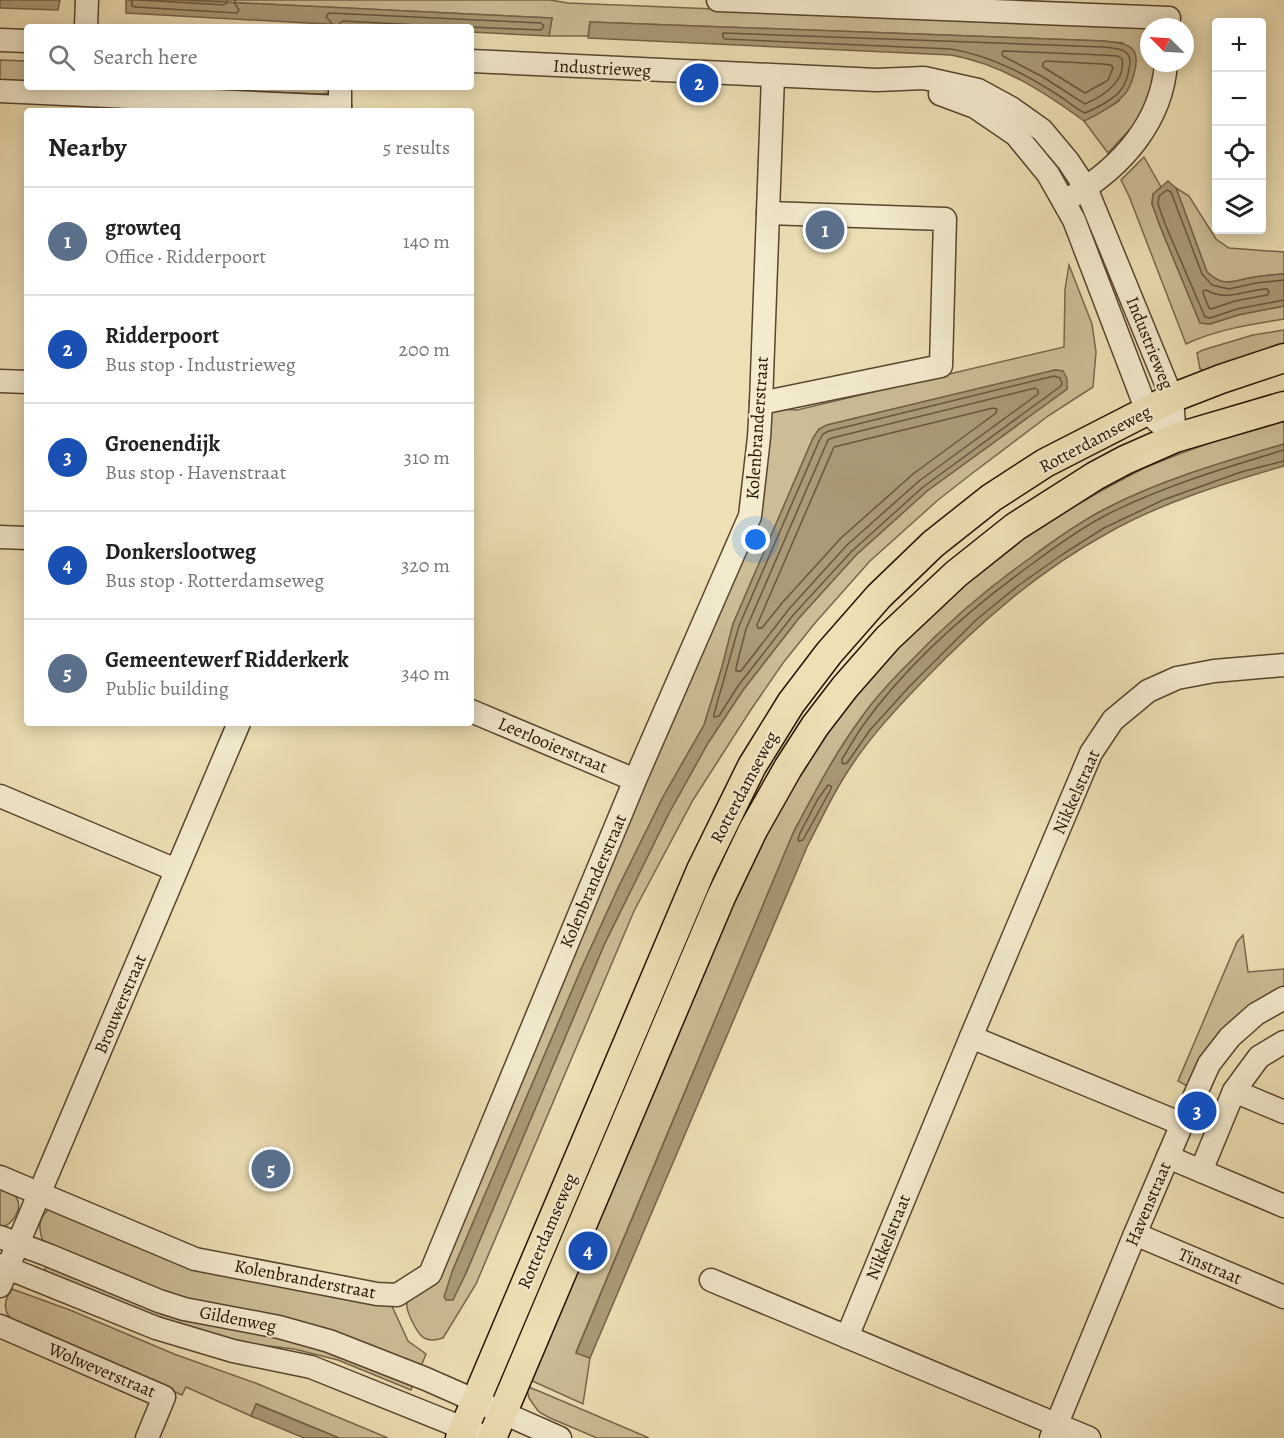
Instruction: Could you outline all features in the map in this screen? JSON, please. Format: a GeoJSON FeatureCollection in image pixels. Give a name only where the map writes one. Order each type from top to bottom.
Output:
{"type":"FeatureCollection","features":[{"type":"Feature","properties":{"kind":"main road","name":"Rotterdamseweg"},"geometry":{"type":"LineString","coordinates":[[481,1431],[476,1401],[701,870],[752,766],[791,703],[829,653],[879,596],[933,544],[991,498],[1045,463],[1172,398],[1284,358]]}},
{"type":"Feature","properties":{"kind":"main road","name":"Rotterdamseweg"},"geometry":{"type":"LineString","coordinates":[[481,1431],[753,830],[788,768],[844,687],[888,639],[964,567],[1015,527],[1095,476],[1125,460],[1175,438],[1284,406]]}},
{"type":"Feature","properties":{"kind":"street"},"geometry":{"type":"LineString","coordinates":[[86,24],[87,0]]}},
{"type":"Feature","properties":{"kind":"street"},"geometry":{"type":"LineString","coordinates":[[718,0],[1169,15]]}},
{"type":"Feature","properties":{"kind":"street"},"geometry":{"type":"LineString","coordinates":[[0,40],[24,41]]}},
{"type":"Feature","properties":{"kind":"street","name":"Industrieweg"},"geometry":{"type":"LineString","coordinates":[[474,62],[877,80],[924,78],[978,90],[1011,108],[1042,130],[1068,161],[1086,188],[1172,398],[1175,438]]}},
{"type":"Feature","properties":{"kind":"street"},"geometry":{"type":"LineString","coordinates":[[1064,201],[1086,188],[1126,154],[1148,124],[1159,99],[1165,72]]}},
{"type":"Feature","properties":{"kind":"street","name":"Kolenbranderstraat"},"geometry":{"type":"LineString","coordinates":[[0,1177],[195,1258],[366,1292],[397,1295],[430,1274],[635,780],[750,516],[761,403],[773,76]]}},
{"type":"Feature","properties":{"kind":"street","name":"Industrieweg"},"geometry":{"type":"LineString","coordinates":[[877,80],[922,88],[975,107],[1016,135],[1048,174],[1074,220],[1147,411],[1175,438]]}},
{"type":"Feature","properties":{"kind":"street"},"geometry":{"type":"LineString","coordinates":[[0,91],[340,102]]}},
{"type":"Feature","properties":{"kind":"street"},"geometry":{"type":"LineString","coordinates":[[761,403],[941,366],[945,219],[768,213]]}},
{"type":"Feature","properties":{"kind":"street"},"geometry":{"type":"LineString","coordinates":[[0,381],[24,382]]}},
{"type":"Feature","properties":{"kind":"street"},"geometry":{"type":"LineString","coordinates":[[0,537],[24,538]]}},
{"type":"Feature","properties":{"kind":"street","name":"Nikkelstraat"},"geometry":{"type":"LineString","coordinates":[[847,1336],[1091,753],[1113,720],[1148,691],[1177,678],[1214,671],[1284,665]]}},
{"type":"Feature","properties":{"kind":"street","name":"Leerlooierstraat"},"geometry":{"type":"LineString","coordinates":[[474,712],[635,780]]}},
{"type":"Feature","properties":{"kind":"street","name":"Brouwerstraat"},"geometry":{"type":"LineString","coordinates":[[3,1273],[9,1241],[40,1194],[238,726]]}},
{"type":"Feature","properties":{"kind":"street"},"geometry":{"type":"LineString","coordinates":[[0,796],[176,870]]}},
{"type":"Feature","properties":{"kind":"street","name":"Havenstraat"},"geometry":{"type":"LineString","coordinates":[[1054,1431],[1135,1234],[1209,1064],[1230,1036],[1256,1014],[1284,998]]}},
{"type":"Feature","properties":{"kind":"street"},"geometry":{"type":"LineString","coordinates":[[971,1037],[1182,1124]]}},
{"type":"Feature","properties":{"kind":"street"},"geometry":{"type":"LineString","coordinates":[[1201,1171],[1234,1091],[1259,1057],[1284,1042]]}},
{"type":"Feature","properties":{"kind":"street"},"geometry":{"type":"LineString","coordinates":[[1234,1091],[1284,1112]]}},
{"type":"Feature","properties":{"kind":"street"},"geometry":{"type":"LineString","coordinates":[[1168,1157],[1284,1206]]}},
{"type":"Feature","properties":{"kind":"street","name":"Tinstraat"},"geometry":{"type":"LineString","coordinates":[[1135,1234],[1284,1297]]}},
{"type":"Feature","properties":{"kind":"street","name":"Gildenweg"},"geometry":{"type":"LineString","coordinates":[[9,1241],[184,1309],[279,1327],[329,1341],[476,1401]]}},
{"type":"Feature","properties":{"kind":"street","name":"Gildenweg"},"geometry":{"type":"LineString","coordinates":[[3,1273],[156,1328],[233,1352],[311,1367],[481,1431],[560,1438]]}},
{"type":"Feature","properties":{"kind":"street"},"geometry":{"type":"LineString","coordinates":[[711,1280],[847,1336],[1054,1431],[1089,1438]]}},
{"type":"Feature","properties":{"kind":"street","name":"Wolweverstraat"},"geometry":{"type":"LineString","coordinates":[[0,1326],[164,1397],[147,1438]]}},
{"type":"Feature","properties":{"kind":"shaded area"},"geometry":{"type":"Polygon","coordinates":[[[179,0],[550,0],[568,3],[1140,27],[1140,72],[1158,72],[1147,111],[1108,153],[1084,121],[1119,101],[1123,43],[590,22],[588,36],[549,36],[552,18],[179,0]]]}},
{"type":"Feature","properties":{"kind":"shaded area"},"geometry":{"type":"Polygon","coordinates":[[[0,60],[24,61],[24,82],[0,81],[0,60]]]}},
{"type":"Feature","properties":{"kind":"shaded area"},"geometry":{"type":"Polygon","coordinates":[[[218,90],[337,90],[337,92],[321,94],[218,90]]]}},
{"type":"Feature","properties":{"kind":"shaded area"},"geometry":{"type":"Polygon","coordinates":[[[1144,157],[1161,187],[1153,194],[1152,204],[1200,323],[1210,324],[1238,315],[1284,306],[1284,319],[1221,331],[1186,344],[1121,180],[1144,157]]]}},
{"type":"Feature","properties":{"kind":"shaded area"},"geometry":{"type":"Polygon","coordinates":[[[1176,188],[1189,196],[1212,234],[1229,248],[1284,252],[1284,274],[1225,282],[1207,272],[1176,188]]]}},
{"type":"Feature","properties":{"kind":"shaded area"},"geometry":{"type":"Polygon","coordinates":[[[1069,265],[1092,324],[1096,352],[1093,387],[1048,416],[938,500],[870,561],[783,663],[693,800],[634,911],[476,1284],[443,1338],[431,1340],[423,1337],[410,1317],[407,1300],[751,531],[771,412],[777,409],[797,410],[1064,347],[1065,289],[1069,265]],[[1055,370],[827,425],[819,429],[813,438],[733,624],[704,725],[663,797],[619,886],[452,1272],[453,1299],[604,945],[669,813],[708,743],[743,690],[799,618],[856,555],[927,491],[1067,389],[1063,371],[1055,370]]]}},
{"type":"Feature","properties":{"kind":"shaded area"},"geometry":{"type":"Polygon","coordinates":[[[1284,330],[1284,349],[1205,371],[1200,369],[1197,353],[1203,350],[1253,335],[1284,330]]]}},
{"type":"Feature","properties":{"kind":"shaded area"},"geometry":{"type":"Polygon","coordinates":[[[1284,416],[1284,444],[1148,489],[1095,514],[1056,539],[981,595],[952,621],[870,706],[833,761],[794,831],[576,1352],[590,1358],[583,1404],[528,1379],[743,871],[840,708],[934,605],[1040,526],[1144,468],[1284,416]]]}},
{"type":"Feature","properties":{"kind":"shaded area"},"geometry":{"type":"Polygon","coordinates":[[[1243,935],[1248,972],[1284,969],[1284,989],[1189,1087],[1178,1081],[1237,942],[1243,935]]]}},
{"type":"Feature","properties":{"kind":"shaded area"},"geometry":{"type":"Polygon","coordinates":[[[0,1185],[15,1195],[19,1206],[9,1224],[0,1228],[0,1185]]]}},
{"type":"Feature","properties":{"kind":"shaded area"},"geometry":{"type":"Polygon","coordinates":[[[48,1210],[390,1302],[408,1341],[426,1354],[419,1371],[167,1294],[43,1242],[40,1225],[42,1217],[48,1210]]]}},
{"type":"Feature","properties":{"kind":"shaded area"},"geometry":{"type":"Polygon","coordinates":[[[47,1264],[291,1334],[415,1379],[411,1390],[338,1360],[294,1349],[217,1340],[43,1274],[47,1264]]]}},
{"type":"Feature","properties":{"kind":"shaded area"},"geometry":{"type":"Polygon","coordinates":[[[12,1289],[70,1310],[174,1354],[258,1384],[388,1438],[339,1438],[257,1404],[251,1416],[186,1387],[182,1395],[15,1323],[6,1311],[7,1298],[12,1289]]]}},
{"type":"Feature","properties":{"kind":"shaded area"},"geometry":{"type":"Polygon","coordinates":[[[526,1386],[649,1438],[597,1438],[539,1412],[529,1398],[526,1386]]]}},
{"type":"Feature","properties":{"kind":"water"},"geometry":{"type":"Polygon","coordinates":[[[0,0],[60,0],[58,10],[0,8],[0,0]]]}},
{"type":"Feature","properties":{"kind":"water"},"geometry":{"type":"Polygon","coordinates":[[[126,0],[179,0],[552,18],[549,36],[474,32],[474,24],[325,24],[126,13],[126,0]]]}},
{"type":"Feature","properties":{"kind":"water"},"geometry":{"type":"Polygon","coordinates":[[[590,22],[1104,41],[1120,43],[1131,48],[1136,57],[1136,64],[1131,82],[1124,95],[1084,121],[1021,80],[987,65],[951,55],[588,38],[590,22]]]}},
{"type":"Feature","properties":{"kind":"water"},"geometry":{"type":"Polygon","coordinates":[[[1168,181],[1176,188],[1207,272],[1225,282],[1284,274],[1284,306],[1238,315],[1210,324],[1200,323],[1152,204],[1153,194],[1168,181]]]}},
{"type":"Feature","properties":{"kind":"water"},"geometry":{"type":"Polygon","coordinates":[[[1055,370],[1063,371],[1067,379],[1067,389],[927,491],[856,555],[799,618],[743,690],[708,743],[669,813],[604,945],[466,1273],[453,1300],[446,1300],[444,1297],[452,1272],[582,967],[663,797],[704,725],[733,624],[813,438],[819,429],[827,425],[1055,370]]]}},
{"type":"Feature","properties":{"kind":"water"},"geometry":{"type":"Polygon","coordinates":[[[1284,444],[1284,466],[1216,487],[1148,513],[1106,534],[1032,582],[965,639],[903,702],[865,747],[837,789],[807,847],[590,1358],[576,1353],[794,831],[833,761],[870,706],[923,649],[966,608],[1075,526],[1105,509],[1170,480],[1284,444]]]}},
{"type":"Feature","properties":{"kind":"water"},"geometry":{"type":"Polygon","coordinates":[[[256,1404],[339,1438],[304,1438],[251,1416],[256,1404]]]}},
{"type":"Feature","properties":{"kind":"place","name":"Ridderpoort"},"geometry":{"type":"Point","coordinates":[699,83]}},
{"type":"Feature","properties":{"kind":"place","name":"growteq"},"geometry":{"type":"Point","coordinates":[825,230]}},
{"type":"Feature","properties":{"kind":"place","name":"Groenendijk"},"geometry":{"type":"Point","coordinates":[1197,1111]}},
{"type":"Feature","properties":{"kind":"place","name":"Gemeentewerf Ridderkerk"},"geometry":{"type":"Point","coordinates":[271,1169]}},
{"type":"Feature","properties":{"kind":"place","name":"Donkerslootweg"},"geometry":{"type":"Point","coordinates":[588,1251]}}]}
